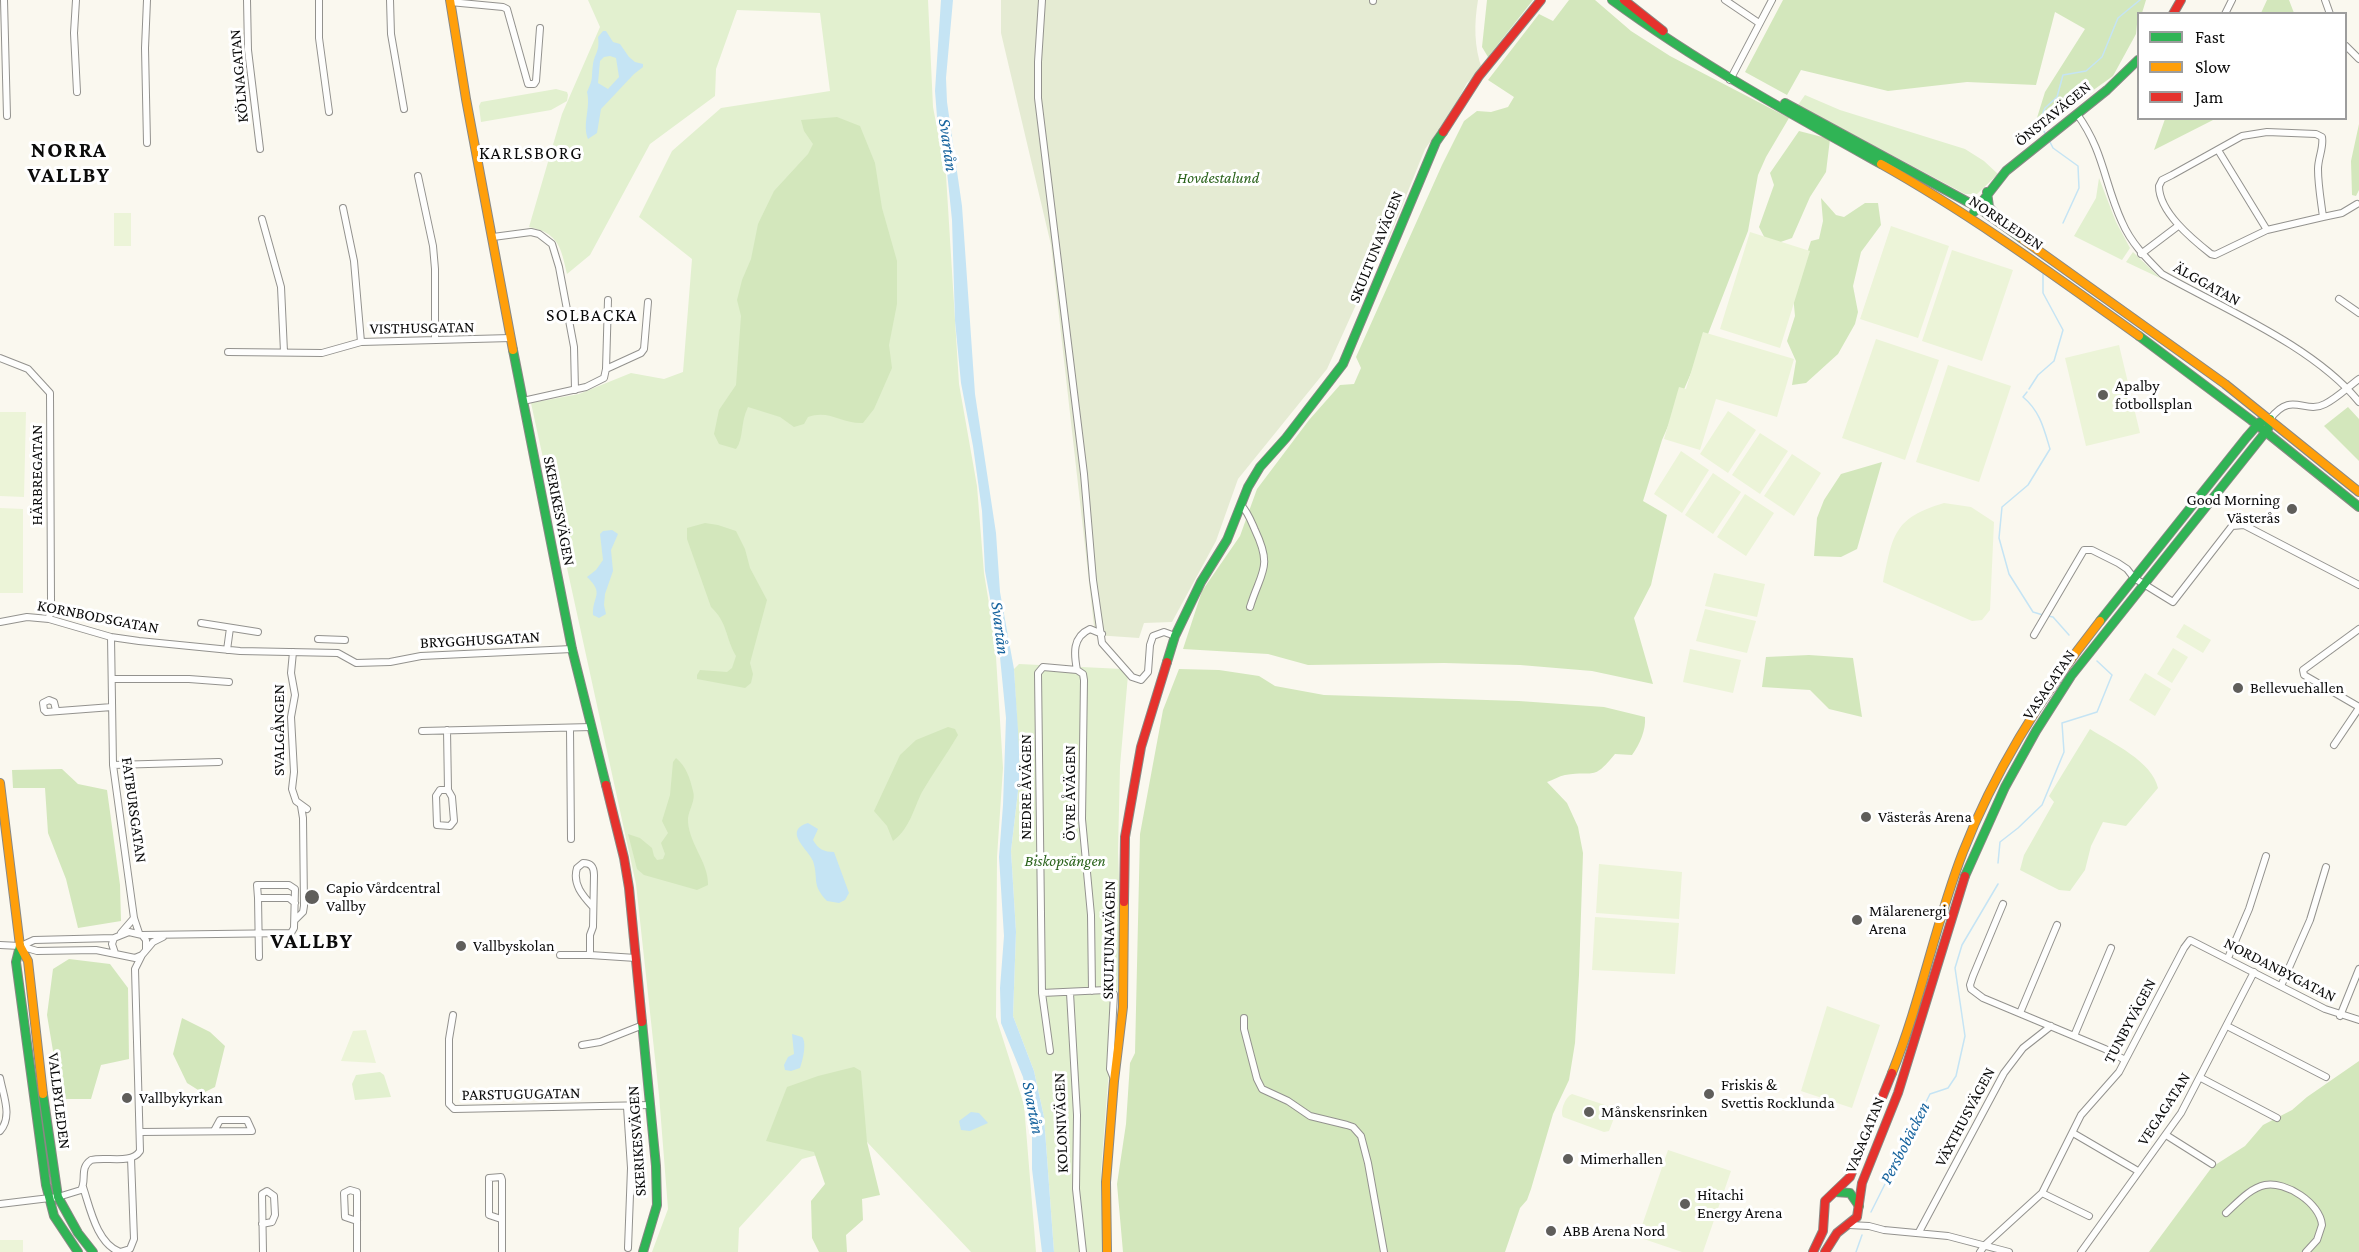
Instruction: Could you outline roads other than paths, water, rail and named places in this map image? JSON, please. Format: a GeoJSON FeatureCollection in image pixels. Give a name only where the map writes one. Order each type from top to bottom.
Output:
{"type":"FeatureCollection","features":[{"type":"Feature","properties":{"kind":"street"},"geometry":{"type":"LineString","coordinates":[[4,0],[7,116]]}},
{"type":"Feature","properties":{"kind":"street"},"geometry":{"type":"LineString","coordinates":[[76,0],[74,33],[77,92]]}},
{"type":"Feature","properties":{"kind":"street"},"geometry":{"type":"LineString","coordinates":[[147,0],[145,48],[147,143]]}},
{"type":"Feature","properties":{"kind":"street","name":"KÖLNAGATAN"},"geometry":{"type":"LineString","coordinates":[[247,0],[248,50],[260,150]]}},
{"type":"Feature","properties":{"kind":"street"},"geometry":{"type":"LineString","coordinates":[[319,0],[320,47],[329,112]]}},
{"type":"Feature","properties":{"kind":"street"},"geometry":{"type":"LineString","coordinates":[[390,0],[391,34],[404,109]]}},
{"type":"Feature","properties":{"kind":"street"},"geometry":{"type":"LineString","coordinates":[[1042,0],[1038,98],[1084,474],[1093,580],[1102,643],[1132,677],[1138,680],[1148,675],[1153,636],[1164,632],[1175,636]]}},
{"type":"Feature","properties":{"kind":"street","name":"SKULTUNAVÄGEN"},"geometry":{"type":"LineString","coordinates":[[1107,1252],[1106,1182],[1114,1079],[1123,1007],[1125,848],[1128,820],[1141,747],[1175,636],[1201,582],[1227,540],[1248,487],[1260,467],[1325,390],[1344,361],[1427,163],[1445,127],[1483,70],[1540,0]]}},
{"type":"Feature","properties":{"kind":"street","name":"NORRLEDEN"},"geometry":{"type":"LineString","coordinates":[[1612,0],[1669,41],[1971,217],[2157,348],[2359,507]]}},
{"type":"Feature","properties":{"kind":"street","name":"NORRLEDEN"},"geometry":{"type":"LineString","coordinates":[[1624,0],[1731,78],[1977,207],[2181,352],[2270,419],[2359,492]]}},
{"type":"Feature","properties":{"kind":"street"},"geometry":{"type":"LineString","coordinates":[[1725,0],[1760,23]]}},
{"type":"Feature","properties":{"kind":"street"},"geometry":{"type":"LineString","coordinates":[[1731,78],[1772,0]]}},
{"type":"Feature","properties":{"kind":"street"},"geometry":{"type":"LineString","coordinates":[[450,1],[507,9],[528,84],[534,84],[536,81],[540,28]]}},
{"type":"Feature","properties":{"kind":"street","name":"SKERIKESVÄGEN"},"geometry":{"type":"LineString","coordinates":[[450,1],[466,99],[572,649],[624,858],[656,1166],[657,1205],[643,1252]]}},
{"type":"Feature","properties":{"kind":"street"},"geometry":{"type":"LineString","coordinates":[[2347,47],[2359,59]]}},
{"type":"Feature","properties":{"kind":"street","name":"ÖNSTAVÄGEN"},"geometry":{"type":"LineString","coordinates":[[1971,217],[1987,192],[2006,171],[2137,62]]}},
{"type":"Feature","properties":{"kind":"street","name":"ÄLGGATAN"},"geometry":{"type":"LineString","coordinates":[[2077,114],[2093,138],[2120,219],[2141,254],[2162,274],[2313,359],[2347,387],[2359,402]]}},
{"type":"Feature","properties":{"kind":"street"},"geometry":{"type":"LineString","coordinates":[[2323,217],[2318,173],[2322,136],[2301,133],[2251,133],[2162,180],[2158,186],[2163,203],[2178,226],[2198,244],[2215,255],[2267,230],[2342,213],[2358,204]]}},
{"type":"Feature","properties":{"kind":"street"},"geometry":{"type":"LineString","coordinates":[[2218,150],[2267,230]]}},
{"type":"Feature","properties":{"kind":"street"},"geometry":{"type":"LineString","coordinates":[[418,176],[433,246],[435,340]]}},
{"type":"Feature","properties":{"kind":"street"},"geometry":{"type":"LineString","coordinates":[[1963,199],[1973,199],[1987,192],[1989,207],[2005,222],[2008,228]]}},
{"type":"Feature","properties":{"kind":"street"},"geometry":{"type":"LineString","coordinates":[[344,208],[354,261],[361,342]]}},
{"type":"Feature","properties":{"kind":"street"},"geometry":{"type":"LineString","coordinates":[[262,219],[281,287],[284,352]]}},
{"type":"Feature","properties":{"kind":"street"},"geometry":{"type":"LineString","coordinates":[[2141,254],[2178,226]]}},
{"type":"Feature","properties":{"kind":"street"},"geometry":{"type":"LineString","coordinates":[[493,237],[531,232],[539,234],[552,244],[559,267],[574,347],[575,390]]}},
{"type":"Feature","properties":{"kind":"street"},"geometry":{"type":"LineString","coordinates":[[2339,299],[2359,313]]}},
{"type":"Feature","properties":{"kind":"street"},"geometry":{"type":"LineString","coordinates":[[523,401],[586,387],[604,378],[608,300]]}},
{"type":"Feature","properties":{"kind":"street"},"geometry":{"type":"LineString","coordinates":[[606,369],[644,349],[648,302]]}},
{"type":"Feature","properties":{"kind":"street","name":"VISTHUSGATAN"},"geometry":{"type":"LineString","coordinates":[[228,352],[322,353],[361,342],[511,338]]}},
{"type":"Feature","properties":{"kind":"street","name":"HÄRBREGATAN"},"geometry":{"type":"LineString","coordinates":[[0,358],[28,369],[50,393],[51,601],[49,619]]}},
{"type":"Feature","properties":{"kind":"street"},"geometry":{"type":"LineString","coordinates":[[2270,419],[2279,408],[2288,405],[2324,405],[2359,379]]}},
{"type":"Feature","properties":{"kind":"street"},"geometry":{"type":"LineString","coordinates":[[2236,408],[2245,423],[2246,438]]}},
{"type":"Feature","properties":{"kind":"street","name":"VASAGATAN"},"geometry":{"type":"LineString","coordinates":[[1834,1192],[1850,1177],[1880,1107],[1898,1059],[1963,852],[1998,776],[2028,721],[2061,672],[2246,438],[2260,422],[2270,419]]}},
{"type":"Feature","properties":{"kind":"street","name":"VASAGATAN"},"geometry":{"type":"LineString","coordinates":[[1859,1210],[1862,1182],[1902,1082],[1972,855],[2005,787],[2071,676],[2266,432],[2270,419]]}},
{"type":"Feature","properties":{"kind":"street"},"geometry":{"type":"LineString","coordinates":[[2255,446],[2274,439]]}},
{"type":"Feature","properties":{"kind":"street"},"geometry":{"type":"LineString","coordinates":[[1241,505],[1250,517],[1265,555],[1264,571],[1250,607]]}},
{"type":"Feature","properties":{"kind":"street"},"geometry":{"type":"LineString","coordinates":[[2034,635],[2084,550],[2092,550],[2118,563],[2134,578],[2172,602],[2232,526],[2240,524],[2359,585]]}},
{"type":"Feature","properties":{"kind":"street","name":"KORNBODSGATAN"},"geometry":{"type":"LineString","coordinates":[[0,622],[27,618],[49,619],[111,637],[227,650],[338,653],[356,663],[390,662]]}},
{"type":"Feature","properties":{"kind":"street"},"geometry":{"type":"LineString","coordinates":[[201,623],[258,632]]}},
{"type":"Feature","properties":{"kind":"street"},"geometry":{"type":"LineString","coordinates":[[227,650],[230,628]]}},
{"type":"Feature","properties":{"kind":"street","name":"ÖVRE ÅVÄGEN"},"geometry":{"type":"LineString","coordinates":[[1092,991],[1091,915],[1082,819],[1084,680],[1083,674],[1077,670],[1074,654],[1075,645],[1082,634],[1090,629],[1102,634]]}},
{"type":"Feature","properties":{"kind":"street"},"geometry":{"type":"LineString","coordinates":[[2334,745],[2359,708],[2304,675],[2303,670],[2359,629]]}},
{"type":"Feature","properties":{"kind":"street","name":"FATBURSGATAN"},"geometry":{"type":"LineString","coordinates":[[111,637],[113,765],[134,918],[141,934]]}},
{"type":"Feature","properties":{"kind":"street"},"geometry":{"type":"LineString","coordinates":[[318,639],[343,640],[338,653]]}},
{"type":"Feature","properties":{"kind":"street","name":"BRYGGHUSGATAN"},"geometry":{"type":"LineString","coordinates":[[390,662],[421,656],[572,649]]}},
{"type":"Feature","properties":{"kind":"street","name":"SVALGÅNGEN"},"geometry":{"type":"LineString","coordinates":[[293,652],[291,672],[295,695],[291,717],[294,772],[292,789],[293,795],[304,808],[304,906],[301,915],[295,920]]}},
{"type":"Feature","properties":{"kind":"street","name":"NEDRE ÅVÄGEN"},"geometry":{"type":"LineString","coordinates":[[1050,1051],[1042,993],[1038,673],[1043,667],[1077,670]]}},
{"type":"Feature","properties":{"kind":"street"},"geometry":{"type":"LineString","coordinates":[[112,679],[189,679],[229,682]]}},
{"type":"Feature","properties":{"kind":"street"},"geometry":{"type":"LineString","coordinates":[[56,710],[112,707]]}},
{"type":"Feature","properties":{"kind":"street"},"geometry":{"type":"LineString","coordinates":[[422,731],[592,727]]}},
{"type":"Feature","properties":{"kind":"street"},"geometry":{"type":"LineString","coordinates":[[570,729],[571,839]]}},
{"type":"Feature","properties":{"kind":"street"},"geometry":{"type":"LineString","coordinates":[[447,730],[448,790],[452,797],[454,821],[450,826],[443,827],[437,825],[436,796],[440,790],[448,790]]}},
{"type":"Feature","properties":{"kind":"street"},"geometry":{"type":"LineString","coordinates":[[113,765],[219,762]]}},
{"type":"Feature","properties":{"kind":"street","name":"VALLBYLEDEN"},"geometry":{"type":"LineString","coordinates":[[0,783],[20,946],[16,962],[49,1198],[54,1216],[78,1252]]}},
{"type":"Feature","properties":{"kind":"street"},"geometry":{"type":"LineString","coordinates":[[2228,958],[2249,909],[2266,856]]}},
{"type":"Feature","properties":{"kind":"street"},"geometry":{"type":"LineString","coordinates":[[590,955],[590,935],[593,927],[594,869],[590,864],[583,863],[577,868],[576,881],[580,892],[593,907]]}},
{"type":"Feature","properties":{"kind":"street"},"geometry":{"type":"LineString","coordinates":[[2281,986],[2307,929],[2326,867]]}},
{"type":"Feature","properties":{"kind":"street"},"geometry":{"type":"LineString","coordinates":[[20,946],[34,940],[116,936],[129,932],[165,935],[258,934],[291,933],[295,920],[295,889],[289,885],[257,885],[258,898],[258,934],[259,957]]}},
{"type":"Feature","properties":{"kind":"street"},"geometry":{"type":"LineString","coordinates":[[258,898],[289,898],[295,904]]}},
{"type":"Feature","properties":{"kind":"street"},"geometry":{"type":"LineString","coordinates":[[2003,904],[1970,985],[1975,994],[2125,1060]]}},
{"type":"Feature","properties":{"kind":"street"},"geometry":{"type":"LineString","coordinates":[[115,953],[112,944],[116,936],[126,930],[134,918]]}},
{"type":"Feature","properties":{"kind":"street"},"geometry":{"type":"LineString","coordinates":[[2020,1013],[2057,925]]}},
{"type":"Feature","properties":{"kind":"street"},"geometry":{"type":"LineString","coordinates":[[131,1158],[134,1239],[130,1249],[120,1252],[108,1246],[94,1220],[83,1187],[84,1168],[91,1160],[131,1158],[140,1151],[135,969],[144,952],[146,940],[141,934]]}},
{"type":"Feature","properties":{"kind":"street"},"geometry":{"type":"LineString","coordinates":[[123,957],[135,958],[165,935]]}},
{"type":"Feature","properties":{"kind":"street","name":"NORDANBYGATAN"},"geometry":{"type":"LineString","coordinates":[[2190,940],[2340,1016],[2359,1020]]}},
{"type":"Feature","properties":{"kind":"street","name":"TUNBYVÄGEN"},"geometry":{"type":"LineString","coordinates":[[1980,1252],[2042,1193],[2081,1115],[2119,1072],[2190,940]]}},
{"type":"Feature","properties":{"kind":"street"},"geometry":{"type":"LineString","coordinates":[[0,945],[20,946],[37,951],[96,950],[115,953],[123,957],[135,969]]}},
{"type":"Feature","properties":{"kind":"street","name":"VALLBYLEDEN"},"geometry":{"type":"LineString","coordinates":[[20,946],[28,961],[44,1104],[58,1197],[78,1233],[93,1252]]}},
{"type":"Feature","properties":{"kind":"street"},"geometry":{"type":"LineString","coordinates":[[2074,1036],[2111,948]]}},
{"type":"Feature","properties":{"kind":"street"},"geometry":{"type":"LineString","coordinates":[[560,955],[636,958]]}},
{"type":"Feature","properties":{"kind":"street"},"geometry":{"type":"LineString","coordinates":[[2340,1016],[2359,969]]}},
{"type":"Feature","properties":{"kind":"street","name":"VEGAGATAN"},"geometry":{"type":"LineString","coordinates":[[2082,1252],[2166,1135],[2201,1078],[2254,972]]}},
{"type":"Feature","properties":{"kind":"street"},"geometry":{"type":"LineString","coordinates":[[1042,993],[1106,990],[1114,994],[1110,1069],[1114,1079]]}},
{"type":"Feature","properties":{"kind":"street","name":"KOLONIVÄGEN"},"geometry":{"type":"LineString","coordinates":[[1070,993],[1077,1115],[1076,1189],[1083,1252]]}},
{"type":"Feature","properties":{"kind":"street","name":"PARSTUGUGATAN"},"geometry":{"type":"LineString","coordinates":[[453,1015],[449,1039],[449,1104],[451,1107],[650,1105]]}},
{"type":"Feature","properties":{"kind":"street"},"geometry":{"type":"LineString","coordinates":[[1244,1018],[1244,1029],[1257,1079],[1262,1089],[1288,1101],[1310,1116],[1347,1125],[1358,1132],[1368,1163],[1384,1252]]}},
{"type":"Feature","properties":{"kind":"street"},"geometry":{"type":"LineString","coordinates":[[582,1045],[600,1042],[643,1025]]}},
{"type":"Feature","properties":{"kind":"street","name":"VÄXTHUSVÄGEN"},"geometry":{"type":"LineString","coordinates":[[1919,1233],[2010,1063],[2028,1044],[2051,1026]]}},
{"type":"Feature","properties":{"kind":"street"},"geometry":{"type":"LineString","coordinates":[[2227,1026],[2326,1077]]}},
{"type":"Feature","properties":{"kind":"street"},"geometry":{"type":"LineString","coordinates":[[0,1078],[7,1111],[5,1125],[0,1131]]}},
{"type":"Feature","properties":{"kind":"street"},"geometry":{"type":"LineString","coordinates":[[2201,1078],[2277,1118]]}},
{"type":"Feature","properties":{"kind":"street"},"geometry":{"type":"LineString","coordinates":[[627,1107],[631,1168],[628,1248]]}},
{"type":"Feature","properties":{"kind":"street"},"geometry":{"type":"LineString","coordinates":[[140,1132],[252,1131],[247,1120],[239,1119],[220,1120],[214,1131]]}},
{"type":"Feature","properties":{"kind":"street"},"geometry":{"type":"LineString","coordinates":[[2073,1133],[2138,1171]]}},
{"type":"Feature","properties":{"kind":"street"},"geometry":{"type":"LineString","coordinates":[[2166,1135],[2212,1164]]}},
{"type":"Feature","properties":{"kind":"street"},"geometry":{"type":"LineString","coordinates":[[501,1219],[489,1215],[489,1178],[495,1176],[501,1177],[502,1180],[502,1252]]}},
{"type":"Feature","properties":{"kind":"street"},"geometry":{"type":"LineString","coordinates":[[2226,1212],[2247,1194],[2266,1185],[2278,1186],[2300,1195],[2315,1206],[2322,1225],[2317,1240],[2306,1252]]}},
{"type":"Feature","properties":{"kind":"street"},"geometry":{"type":"LineString","coordinates":[[0,1204],[58,1197],[83,1187]]}},
{"type":"Feature","properties":{"kind":"street"},"geometry":{"type":"LineString","coordinates":[[357,1221],[345,1217],[344,1194],[350,1190],[357,1191],[357,1221],[357,1252]]}},
{"type":"Feature","properties":{"kind":"street"},"geometry":{"type":"LineString","coordinates":[[262,1224],[272,1222],[275,1215],[274,1196],[267,1191],[262,1194],[262,1224],[262,1252]]}},
{"type":"Feature","properties":{"kind":"street"},"geometry":{"type":"LineString","coordinates":[[1813,1252],[1823,1231],[1825,1201],[1834,1192],[1850,1193],[1856,1199],[1859,1210],[1869,1226]]}},
{"type":"Feature","properties":{"kind":"street"},"geometry":{"type":"LineString","coordinates":[[2042,1193],[2089,1216]]}},
{"type":"Feature","properties":{"kind":"street"},"geometry":{"type":"LineString","coordinates":[[1826,1252],[1837,1233],[1848,1226],[1859,1210]]}},
{"type":"Feature","properties":{"kind":"street"},"geometry":{"type":"LineString","coordinates":[[1823,1214],[1832,1225],[1869,1226],[1884,1230],[1919,1233],[1985,1245],[2009,1252]]}},
{"type":"Feature","properties":{"kind":"water","name":"Svartån"},"geometry":{"type":"Polygon","coordinates":[[[941,0],[953,0],[946,78],[947,102],[962,206],[975,394],[996,533],[1000,592],[1014,669],[1020,774],[1011,851],[1016,932],[1013,1016],[1034,1071],[1044,1117],[1054,1252],[1042,1252],[1032,1169],[1032,1121],[1023,1077],[1001,1023],[1000,988],[1004,936],[999,857],[1006,718],[999,647],[985,571],[982,511],[961,383],[955,321],[952,220],[935,91],[941,0]]]}},
{"type":"Feature","properties":{"kind":"water"},"geometry":{"type":"Polygon","coordinates":[[[606,31],[613,42],[620,44],[629,57],[643,64],[643,67],[601,109],[597,133],[588,139],[586,133],[587,92],[598,49],[598,37],[606,31]],[[604,57],[600,61],[598,83],[608,89],[619,77],[616,58],[604,57]]]}},
{"type":"Feature","properties":{"kind":"water"},"geometry":{"type":"Polygon","coordinates":[[[612,530],[618,534],[611,550],[613,571],[605,594],[606,614],[599,618],[593,615],[597,591],[587,577],[603,560],[600,534],[603,531],[612,530]]]}},
{"type":"Feature","properties":{"kind":"water"},"geometry":{"type":"Polygon","coordinates":[[[808,823],[818,829],[813,840],[817,846],[824,851],[834,852],[849,893],[845,900],[839,903],[827,901],[822,895],[816,882],[813,861],[797,836],[797,831],[801,826],[808,823]]]}},
{"type":"Feature","properties":{"kind":"water"},"geometry":{"type":"Polygon","coordinates":[[[792,1034],[802,1037],[804,1047],[800,1068],[791,1071],[785,1070],[784,1065],[788,1057],[794,1054],[792,1034]]]}},
{"type":"Feature","properties":{"kind":"water"},"geometry":{"type":"Polygon","coordinates":[[[971,1112],[979,1113],[988,1123],[970,1131],[961,1130],[959,1121],[971,1112]]]}},
{"type":"Feature","properties":{"kind":"waterway"},"geometry":{"type":"LineString","coordinates":[[2045,133],[2039,123],[2045,108],[2057,97],[2063,75],[2086,71],[2102,57],[2118,18],[2140,0]]}},
{"type":"Feature","properties":{"kind":"waterway","name":"Persbobäcken"},"geometry":{"type":"LineString","coordinates":[[2050,142],[2053,148],[2078,166],[2079,188],[2063,223]]}},
{"type":"Feature","properties":{"kind":"waterway","name":"Persbobäcken"},"geometry":{"type":"LineString","coordinates":[[2029,389],[2038,375],[2054,361],[2063,330],[2043,293],[2043,274]]}},
{"type":"Feature","properties":{"kind":"waterway","name":"Persbobäcken"},"geometry":{"type":"LineString","coordinates":[[2027,392],[2023,397],[2037,414],[2050,449],[2028,485],[2002,507],[1999,538],[2009,574],[2033,612],[2043,615]]}},
{"type":"Feature","properties":{"kind":"waterway","name":"Persbobäcken"},"geometry":{"type":"LineString","coordinates":[[2048,616],[2053,617],[2069,635]]}},
{"type":"Feature","properties":{"kind":"waterway","name":"Persbobäcken"},"geometry":{"type":"LineString","coordinates":[[1998,863],[2000,842],[2042,805],[2064,752],[2062,723],[2097,712],[2112,675],[2097,661]]}},
{"type":"Feature","properties":{"kind":"waterway","name":"Persbobäcken"},"geometry":{"type":"LineString","coordinates":[[1871,1212],[1930,1094],[1948,1088],[1956,1076],[1965,1036],[1955,968],[1962,945],[1998,884]]}},
{"type":"Feature","properties":{"kind":"waterway","name":"Persbobäcken"},"geometry":{"type":"LineString","coordinates":[[1856,1252],[1862,1235]]}},
{"type":"Feature","properties":{"kind":"place","name":"Apalby fotbollsplan"},"geometry":{"type":"Point","coordinates":[2103,395]}},
{"type":"Feature","properties":{"kind":"place","name":"Good Morning Västerås"},"geometry":{"type":"Point","coordinates":[2292,509]}},
{"type":"Feature","properties":{"kind":"place","name":"Bellevuehallen"},"geometry":{"type":"Point","coordinates":[2238,688]}},
{"type":"Feature","properties":{"kind":"place","name":"Västerås Arena"},"geometry":{"type":"Point","coordinates":[1866,817]}},
{"type":"Feature","properties":{"kind":"place","name":"Capio Vårdcentral Vallby"},"geometry":{"type":"Point","coordinates":[312,897]}},
{"type":"Feature","properties":{"kind":"place","name":"Mälarenergi Arena"},"geometry":{"type":"Point","coordinates":[1857,920]}},
{"type":"Feature","properties":{"kind":"place","name":"Vallbyskolan"},"geometry":{"type":"Point","coordinates":[461,946]}},
{"type":"Feature","properties":{"kind":"place","name":"Friskis & Svettis Rocklunda"},"geometry":{"type":"Point","coordinates":[1709,1094]}},
{"type":"Feature","properties":{"kind":"place","name":"Vallbykyrkan"},"geometry":{"type":"Point","coordinates":[127,1098]}},
{"type":"Feature","properties":{"kind":"place","name":"Månskensrinken"},"geometry":{"type":"Point","coordinates":[1589,1112]}},
{"type":"Feature","properties":{"kind":"place","name":"Mimerhallen"},"geometry":{"type":"Point","coordinates":[1568,1159]}},
{"type":"Feature","properties":{"kind":"place","name":"Hitachi Energy Arena"},"geometry":{"type":"Point","coordinates":[1685,1204]}},
{"type":"Feature","properties":{"kind":"place","name":"ABB Arena Nord"},"geometry":{"type":"Point","coordinates":[1551,1231]}},
{"type":"Feature","properties":{"kind":"district","name":"KARLSBORG"},"geometry":{"type":"Point","coordinates":[531,153]}},
{"type":"Feature","properties":{"kind":"district","name":"NORRA VALLBY"},"geometry":{"type":"Point","coordinates":[69,162]}},
{"type":"Feature","properties":{"kind":"district","name":"SOLBACKA"},"geometry":{"type":"Point","coordinates":[592,315]}},
{"type":"Feature","properties":{"kind":"district","name":"VALLBY"},"geometry":{"type":"Point","coordinates":[312,941]}},
{"type":"Feature","properties":{"kind":"park label","name":"Hovdestalund"},"geometry":{"type":"Point","coordinates":[1218,178]}},
{"type":"Feature","properties":{"kind":"park label","name":"Biskopsängen"},"geometry":{"type":"Point","coordinates":[1065,861]}}]}
